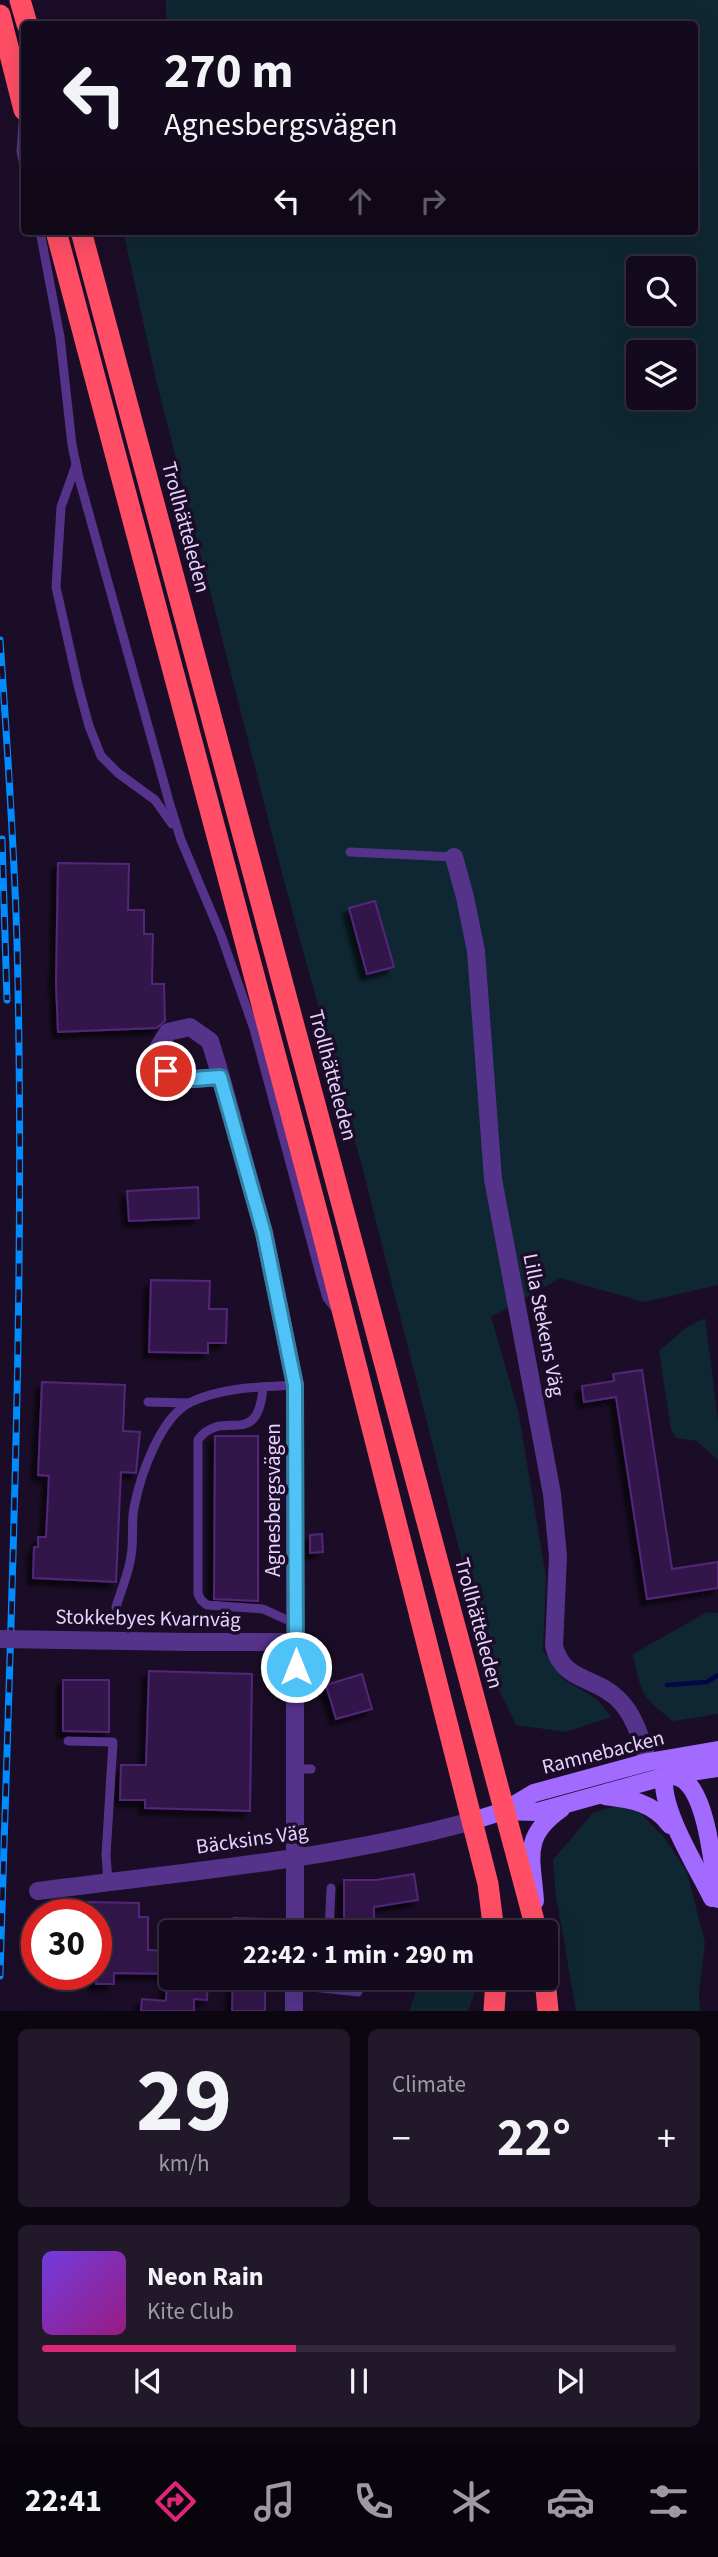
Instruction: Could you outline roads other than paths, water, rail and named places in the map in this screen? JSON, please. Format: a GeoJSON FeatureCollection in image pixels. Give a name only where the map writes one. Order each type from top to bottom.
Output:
{"type":"FeatureCollection","features":[{"type":"Feature","properties":{"kind":"highway"},"geometry":{"type":"LineString","coordinates":[[20,0],[26,21]]}},
{"type":"Feature","properties":{"kind":"highway"},"geometry":{"type":"LineString","coordinates":[[0,15],[21,96]]}},
{"type":"Feature","properties":{"kind":"highway"},"geometry":{"type":"LineString","coordinates":[[56,235],[347,1324],[488,1884],[492,1920]]}},
{"type":"Feature","properties":{"kind":"highway","name":"Trollhätteleden"},"geometry":{"type":"LineString","coordinates":[[81,235],[534,1920]]}},
{"type":"Feature","properties":{"kind":"highway"},"geometry":{"type":"LineString","coordinates":[[494,2011],[495,1990]]}},
{"type":"Feature","properties":{"kind":"highway"},"geometry":{"type":"LineString","coordinates":[[546,1990],[548,2011]]}},
{"type":"Feature","properties":{"kind":"street","name":"Lilla Stekens Väg"},"geometry":{"type":"LineString","coordinates":[[454,857],[476,951],[493,1179],[552,1494],[558,1556],[554,1646],[563,1667],[607,1690],[628,1710],[637,1727],[648,1762]]}},
{"type":"Feature","properties":{"kind":"street","name":"Agnesbergsvägen"},"geometry":{"type":"LineString","coordinates":[[220,1077],[264,1233],[295,1385],[296,1633],[304,1769],[296,1856],[295,1920]]}},
{"type":"Feature","properties":{"kind":"street","name":"Stokkebyes Kvarnväg"},"geometry":{"type":"LineString","coordinates":[[0,1639],[189,1642],[296,1633]]}},
{"type":"Feature","properties":{"kind":"street","name":"Ramnebacken"},"geometry":{"type":"LineString","coordinates":[[472,1821],[504,1811],[534,1793],[648,1762],[718,1750]]}},
{"type":"Feature","properties":{"kind":"street"},"geometry":{"type":"LineString","coordinates":[[648,1762],[683,1779],[697,1798],[705,1823],[718,1899]]}},
{"type":"Feature","properties":{"kind":"street","name":"Ramnebacken"},"geometry":{"type":"LineString","coordinates":[[504,1811],[537,1812],[670,1775],[718,1768]]}},
{"type":"Feature","properties":{"kind":"street"},"geometry":{"type":"LineString","coordinates":[[670,1775],[664,1782],[664,1799],[718,1910]]}},
{"type":"Feature","properties":{"kind":"street"},"geometry":{"type":"LineString","coordinates":[[595,1795],[632,1800],[653,1808],[664,1817],[693,1857]]}},
{"type":"Feature","properties":{"kind":"street","name":"Ramnebacken"},"geometry":{"type":"LineString","coordinates":[[536,1920],[531,1847],[534,1834],[541,1824],[569,1802]]}},
{"type":"Feature","properties":{"kind":"street","name":"Bäcksins Väg"},"geometry":{"type":"LineString","coordinates":[[38,1891],[296,1856],[427,1834],[472,1821]]}},
{"type":"Feature","properties":{"kind":"street"},"geometry":{"type":"LineString","coordinates":[[293,2011],[294,1990]]}},
{"type":"Feature","properties":{"kind":"lane"},"geometry":{"type":"LineString","coordinates":[[41,235],[60,337],[76,464],[181,840],[224,943],[254,1029],[327,1298],[347,1324]]}},
{"type":"Feature","properties":{"kind":"lane"},"geometry":{"type":"LineString","coordinates":[[76,464],[66,488],[59,518],[56,595],[89,726],[101,756],[161,806],[181,840]]}},
{"type":"Feature","properties":{"kind":"lane"},"geometry":{"type":"LineString","coordinates":[[350,852],[454,857]]}},
{"type":"Feature","properties":{"kind":"lane"},"geometry":{"type":"LineString","coordinates":[[116,1607],[131,1556],[134,1507],[150,1456],[160,1433],[173,1415],[189,1403],[225,1391],[295,1385]]}},
{"type":"Feature","properties":{"kind":"lane"},"geometry":{"type":"LineString","coordinates":[[263,1387],[262,1404],[256,1417],[246,1425],[213,1427],[205,1431],[198,1440],[198,1594],[207,1605],[263,1609],[296,1633]]}},
{"type":"Feature","properties":{"kind":"lane"},"geometry":{"type":"LineString","coordinates":[[148,1402],[189,1403]]}},
{"type":"Feature","properties":{"kind":"lane"},"geometry":{"type":"LineString","coordinates":[[68,1741],[113,1742],[106,1854],[108,1882]]}},
{"type":"Feature","properties":{"kind":"lane"},"geometry":{"type":"LineString","coordinates":[[330,1920],[331,1888]]}},
{"type":"Feature","properties":{"kind":"lane"},"geometry":{"type":"LineString","coordinates":[[346,1990],[358,1992]]}},
{"type":"Feature","properties":{"kind":"waterway"},"geometry":{"type":"LineString","coordinates":[[667,1685],[707,1682],[718,1675]]}},
{"type":"Feature","properties":{"kind":"railway"},"geometry":{"type":"LineString","coordinates":[[0,640],[16,904],[20,1200],[16,1459],[0,1976]]}},
{"type":"Feature","properties":{"kind":"railway"},"geometry":{"type":"LineString","coordinates":[[2,839],[7,1000]]}}]}
